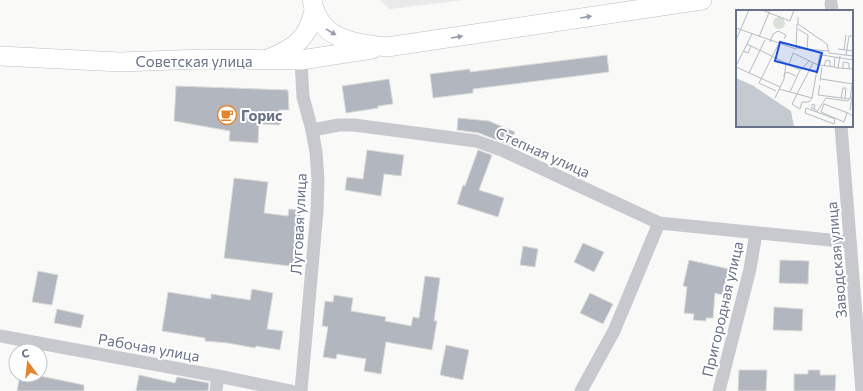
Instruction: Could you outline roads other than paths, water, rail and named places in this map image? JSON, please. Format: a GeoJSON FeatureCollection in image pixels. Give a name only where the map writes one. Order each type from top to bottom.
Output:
{"type":"FeatureCollection","features":[{"type":"Feature","properties":{"kind":"main road"},"geometry":{"type":"LineString","coordinates":[[313,6],[326,30],[339,37],[359,44],[387,47],[702,0]]}},
{"type":"Feature","properties":{"kind":"main road"},"geometry":{"type":"LineString","coordinates":[[264,60],[283,53],[298,42],[311,25],[313,6]]}},
{"type":"Feature","properties":{"kind":"main road","name":"Советская улица"},"geometry":{"type":"LineString","coordinates":[[0,56],[120,62],[202,59],[301,60],[387,47]]}},
{"type":"Feature","properties":{"kind":"street","name":"Луговая улица"},"geometry":{"type":"LineString","coordinates":[[301,60],[304,97],[316,152],[318,180],[318,211],[301,391]]}},
{"type":"Feature","properties":{"kind":"street","name":"Степная улица"},"geometry":{"type":"LineString","coordinates":[[312,130],[339,125],[354,125],[476,141],[504,151],[659,223],[850,242]]}},
{"type":"Feature","properties":{"kind":"street","name":"Заводская улица"},"geometry":{"type":"LineString","coordinates":[[841,127],[862,391]]}},
{"type":"Feature","properties":{"kind":"street"},"geometry":{"type":"LineString","coordinates":[[581,391],[614,331],[659,223]]}},
{"type":"Feature","properties":{"kind":"street","name":"Пригородная улица"},"geometry":{"type":"LineString","coordinates":[[719,391],[750,269],[756,233]]}},
{"type":"Feature","properties":{"kind":"street","name":"Рабочая улица"},"geometry":{"type":"LineString","coordinates":[[0,336],[291,391]]}},
{"type":"Feature","properties":{"kind":"street"},"geometry":{"type":"LineString","coordinates":[[216,391],[218,376]]}},
{"type":"Feature","properties":{"kind":"place","name":"Горис"},"geometry":{"type":"Point","coordinates":[227,115]}}]}
